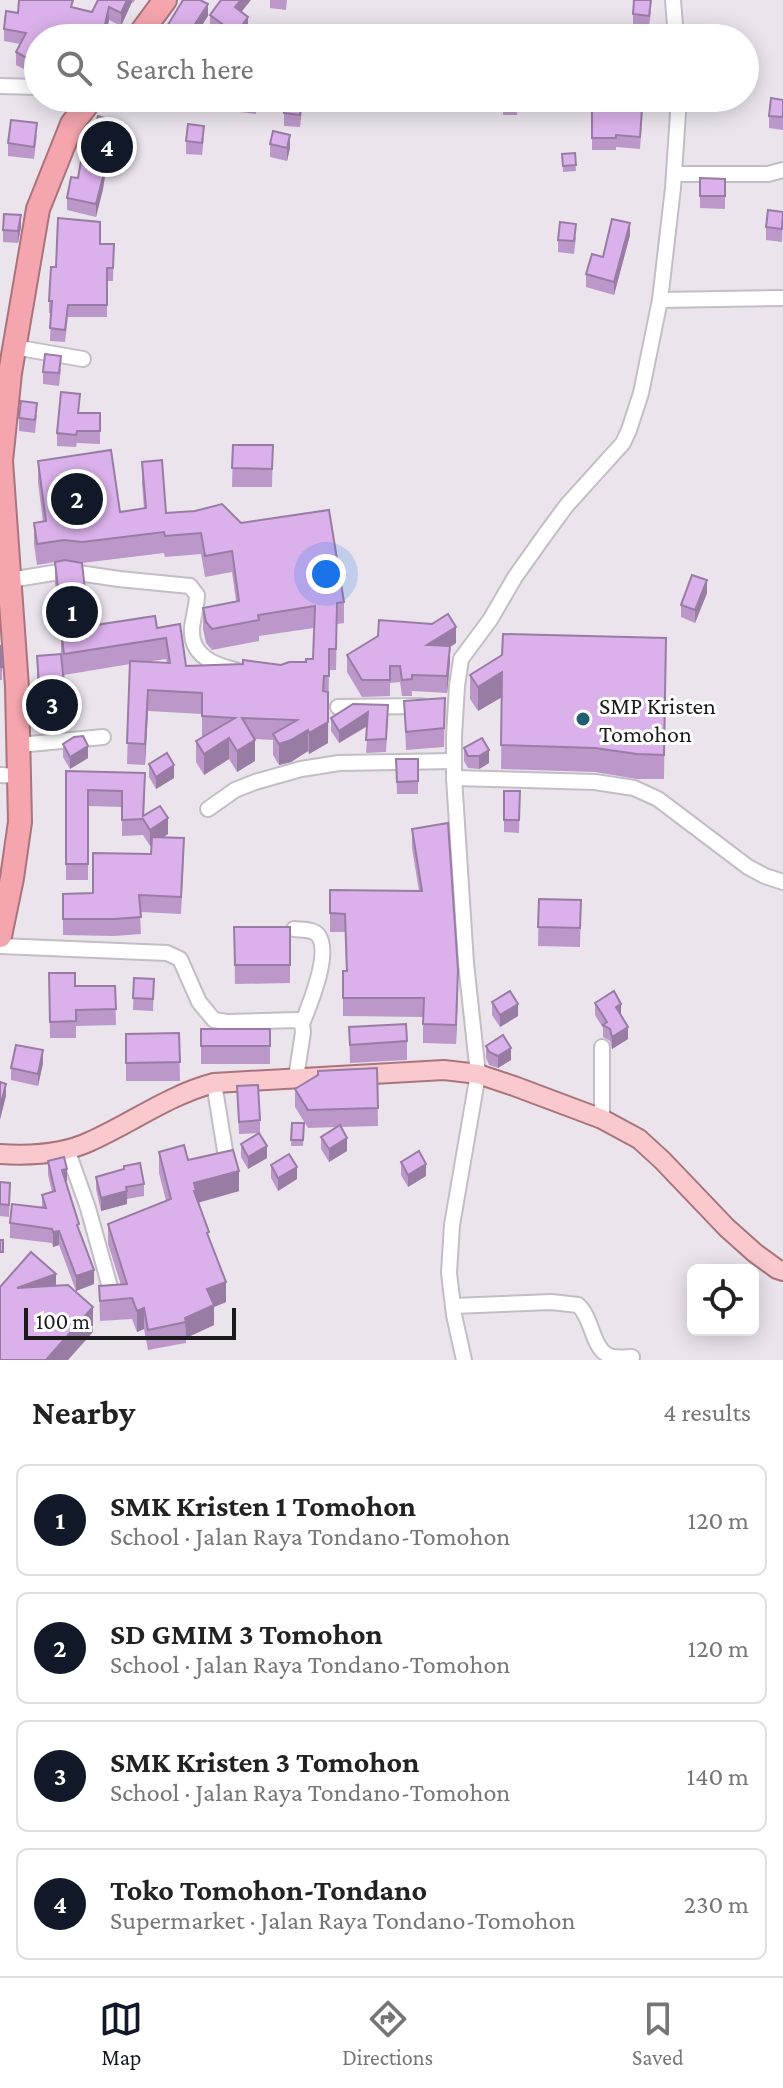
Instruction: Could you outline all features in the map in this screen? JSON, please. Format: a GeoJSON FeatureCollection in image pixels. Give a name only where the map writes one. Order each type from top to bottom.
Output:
{"type":"FeatureCollection","features":[{"type":"Feature","properties":{"kind":"highway"},"geometry":{"type":"LineString","coordinates":[[147,24],[165,0]]}},
{"type":"Feature","properties":{"kind":"highway"},"geometry":{"type":"LineString","coordinates":[[0,936],[20,822],[10,776],[19,745],[0,461],[14,347],[38,209],[72,124],[81,112]]}},
{"type":"Feature","properties":{"kind":"main road"},"geometry":{"type":"LineString","coordinates":[[0,1154],[28,1155],[67,1149],[91,1141],[184,1093],[214,1083],[444,1070],[478,1074],[602,1119],[639,1139],[727,1228],[783,1271]]}},
{"type":"Feature","properties":{"kind":"street"},"geometry":{"type":"LineString","coordinates":[[673,0],[675,24]]}},
{"type":"Feature","properties":{"kind":"street"},"geometry":{"type":"LineString","coordinates":[[0,86],[24,87]]}},
{"type":"Feature","properties":{"kind":"street"},"geometry":{"type":"LineString","coordinates":[[464,1360],[449,1273],[452,1225],[478,1074],[466,963],[454,778],[461,659],[547,532],[617,450],[629,430],[641,393],[660,300],[675,174],[678,112]]}},
{"type":"Feature","properties":{"kind":"street"},"geometry":{"type":"LineString","coordinates":[[675,174],[768,174],[783,170]]}},
{"type":"Feature","properties":{"kind":"street"},"geometry":{"type":"LineString","coordinates":[[660,300],[783,298]]}},
{"type":"Feature","properties":{"kind":"street"},"geometry":{"type":"LineString","coordinates":[[14,347],[83,359]]}},
{"type":"Feature","properties":{"kind":"street"},"geometry":{"type":"LineString","coordinates":[[10,580],[65,571],[190,586],[197,595],[191,637],[195,647],[211,663],[245,671]]}},
{"type":"Feature","properties":{"kind":"street"},"geometry":{"type":"LineString","coordinates":[[338,707],[456,705]]}},
{"type":"Feature","properties":{"kind":"street"},"geometry":{"type":"LineString","coordinates":[[19,745],[103,737]]}},
{"type":"Feature","properties":{"kind":"street"},"geometry":{"type":"LineString","coordinates":[[208,809],[235,790],[301,769],[339,763],[454,761]]}},
{"type":"Feature","properties":{"kind":"street"},"geometry":{"type":"LineString","coordinates":[[454,778],[595,782],[634,788],[658,799],[748,867],[783,882]]}},
{"type":"Feature","properties":{"kind":"street"},"geometry":{"type":"LineString","coordinates":[[294,929],[311,930],[321,942],[316,988],[302,1024],[296,1078]]}},
{"type":"Feature","properties":{"kind":"street"},"geometry":{"type":"LineString","coordinates":[[0,946],[167,953],[180,959],[199,1002],[214,1020],[297,1020],[302,1024]]}},
{"type":"Feature","properties":{"kind":"street"},"geometry":{"type":"LineString","coordinates":[[602,1047],[602,1119]]}},
{"type":"Feature","properties":{"kind":"street"},"geometry":{"type":"LineString","coordinates":[[214,1083],[227,1163]]}},
{"type":"Feature","properties":{"kind":"street"},"geometry":{"type":"LineString","coordinates":[[67,1149],[88,1208],[111,1291]]}},
{"type":"Feature","properties":{"kind":"street"},"geometry":{"type":"LineString","coordinates":[[453,1306],[538,1302],[578,1305],[588,1317],[601,1350],[611,1357],[632,1357]]}},
{"type":"Feature","properties":{"kind":"building"},"geometry":{"type":"Polygon","coordinates":[[[19,0],[73,0],[71,7],[92,12],[98,0],[127,0],[121,13],[109,7],[105,24],[24,24],[24,33],[4,29],[6,11],[18,13],[19,0]]]}},
{"type":"Feature","properties":{"kind":"building"},"geometry":{"type":"Polygon","coordinates":[[[183,0],[200,0],[208,4],[195,24],[168,24],[183,0]]]}},
{"type":"Feature","properties":{"kind":"building"},"geometry":{"type":"Polygon","coordinates":[[[221,0],[241,0],[235,7],[248,17],[243,24],[222,24],[210,15],[221,0]]]}},
{"type":"Feature","properties":{"kind":"building"},"geometry":{"type":"Polygon","coordinates":[[[634,0],[651,0],[649,16],[633,14],[634,0]]]}},
{"type":"Feature","properties":{"kind":"building"},"geometry":{"type":"Polygon","coordinates":[[[24,37],[24,56],[16,52],[24,37]]]}},
{"type":"Feature","properties":{"kind":"building"},"geometry":{"type":"Polygon","coordinates":[[[771,98],[783,100],[783,117],[769,116],[771,98]]]}},
{"type":"Feature","properties":{"kind":"building"},"geometry":{"type":"Polygon","coordinates":[[[592,112],[642,112],[640,137],[616,135],[616,138],[592,138],[592,112]]]}},
{"type":"Feature","properties":{"kind":"building"},"geometry":{"type":"Polygon","coordinates":[[[98,116],[125,125],[117,152],[107,149],[96,204],[67,198],[71,177],[78,178],[82,155],[86,155],[98,116]]]}},
{"type":"Feature","properties":{"kind":"building"},"geometry":{"type":"Polygon","coordinates":[[[11,120],[37,123],[34,147],[8,143],[11,120]]]}},
{"type":"Feature","properties":{"kind":"building"},"geometry":{"type":"Polygon","coordinates":[[[188,124],[204,126],[202,143],[186,141],[188,124]]]}},
{"type":"Feature","properties":{"kind":"building"},"geometry":{"type":"Polygon","coordinates":[[[273,131],[290,135],[287,148],[270,144],[273,131]]]}},
{"type":"Feature","properties":{"kind":"building"},"geometry":{"type":"Polygon","coordinates":[[[575,153],[576,165],[563,166],[562,154],[575,153]]]}},
{"type":"Feature","properties":{"kind":"building"},"geometry":{"type":"Polygon","coordinates":[[[700,178],[725,179],[725,196],[700,196],[700,178]]]}},
{"type":"Feature","properties":{"kind":"building"},"geometry":{"type":"Polygon","coordinates":[[[768,210],[783,212],[782,229],[766,227],[768,210]]]}},
{"type":"Feature","properties":{"kind":"building"},"geometry":{"type":"Polygon","coordinates":[[[4,214],[21,215],[18,231],[3,230],[4,214]]]}},
{"type":"Feature","properties":{"kind":"building"},"geometry":{"type":"Polygon","coordinates":[[[58,218],[100,222],[100,244],[114,244],[113,268],[107,268],[107,305],[68,305],[65,330],[50,328],[51,267],[56,267],[58,218]]]}},
{"type":"Feature","properties":{"kind":"building"},"geometry":{"type":"Polygon","coordinates":[[[612,219],[630,223],[614,282],[586,274],[592,254],[603,257],[612,219]]]}},
{"type":"Feature","properties":{"kind":"building"},"geometry":{"type":"Polygon","coordinates":[[[560,222],[576,224],[574,241],[558,240],[560,222]]]}},
{"type":"Feature","properties":{"kind":"building"},"geometry":{"type":"Polygon","coordinates":[[[45,354],[61,356],[59,373],[43,372],[45,354]]]}},
{"type":"Feature","properties":{"kind":"building"},"geometry":{"type":"Polygon","coordinates":[[[61,392],[80,394],[78,413],[100,413],[100,431],[77,431],[76,435],[57,433],[61,392]]]}},
{"type":"Feature","properties":{"kind":"building"},"geometry":{"type":"Polygon","coordinates":[[[21,401],[37,403],[35,420],[19,418],[21,401]]]}},
{"type":"Feature","properties":{"kind":"building"},"geometry":{"type":"Polygon","coordinates":[[[233,445],[273,445],[272,469],[232,468],[233,445]]]}},
{"type":"Feature","properties":{"kind":"building"},"geometry":{"type":"Polygon","coordinates":[[[111,450],[120,512],[146,508],[142,462],[162,460],[166,513],[195,511],[222,504],[241,523],[329,510],[344,602],[337,603],[336,649],[329,649],[329,676],[324,676],[323,691],[328,692],[328,722],[279,744],[273,734],[297,720],[242,718],[255,740],[237,751],[229,738],[204,754],[196,741],[235,718],[202,716],[202,693],[148,690],[145,744],[127,743],[130,661],[170,663],[166,638],[64,654],[55,562],[82,563],[89,626],[155,616],[157,628],[180,624],[186,666],[243,664],[243,660],[281,665],[313,659],[315,606],[258,615],[259,620],[212,629],[206,622],[203,608],[239,601],[232,551],[205,556],[201,533],[165,536],[164,532],[37,544],[34,523],[46,521],[38,461],[111,450]]]}},
{"type":"Feature","properties":{"kind":"building"},"geometry":{"type":"Polygon","coordinates":[[[692,575],[707,580],[695,610],[681,605],[692,575]]]}},
{"type":"Feature","properties":{"kind":"building"},"geometry":{"type":"Polygon","coordinates":[[[448,614],[456,627],[427,645],[450,646],[447,676],[412,675],[412,679],[402,680],[400,666],[390,666],[390,680],[362,680],[347,655],[378,636],[379,620],[432,624],[448,614]]]}},
{"type":"Feature","properties":{"kind":"building","name":"SMP Kristen Tomohon"},"geometry":{"type":"Polygon","coordinates":[[[503,634],[666,638],[664,755],[595,748],[501,745],[502,672],[478,687],[470,675],[502,655],[503,634]]]}},
{"type":"Feature","properties":{"kind":"building"},"geometry":{"type":"Polygon","coordinates":[[[61,654],[67,712],[41,714],[37,656],[61,654]]]}},
{"type":"Feature","properties":{"kind":"building"},"geometry":{"type":"Polygon","coordinates":[[[445,698],[444,728],[406,732],[404,701],[445,698]]]}},
{"type":"Feature","properties":{"kind":"building"},"geometry":{"type":"Polygon","coordinates":[[[353,704],[388,705],[386,739],[366,740],[368,712],[339,731],[331,718],[353,704]]]}},
{"type":"Feature","properties":{"kind":"building"},"geometry":{"type":"Polygon","coordinates":[[[83,736],[88,746],[70,757],[63,744],[74,737],[83,736]]]}},
{"type":"Feature","properties":{"kind":"building"},"geometry":{"type":"Polygon","coordinates":[[[482,738],[489,750],[479,756],[468,756],[464,748],[482,738]]]}},
{"type":"Feature","properties":{"kind":"building"},"geometry":{"type":"Polygon","coordinates":[[[167,753],[174,765],[156,777],[149,764],[167,753]]]}},
{"type":"Feature","properties":{"kind":"building"},"geometry":{"type":"Polygon","coordinates":[[[396,759],[418,759],[418,781],[397,782],[396,759]]]}},
{"type":"Feature","properties":{"kind":"building"},"geometry":{"type":"Polygon","coordinates":[[[66,771],[145,773],[143,816],[160,806],[168,818],[150,830],[143,819],[122,820],[122,791],[88,790],[88,864],[66,864],[66,771]]]}},
{"type":"Feature","properties":{"kind":"building"},"geometry":{"type":"Polygon","coordinates":[[[504,791],[520,791],[519,820],[504,820],[504,791]]]}},
{"type":"Feature","properties":{"kind":"building"},"geometry":{"type":"Polygon","coordinates":[[[448,823],[458,970],[456,1025],[423,1024],[424,998],[343,998],[343,971],[347,971],[345,914],[330,913],[330,890],[422,891],[412,829],[448,823]]]}},
{"type":"Feature","properties":{"kind":"building"},"geometry":{"type":"Polygon","coordinates":[[[152,837],[184,838],[181,897],[139,895],[141,917],[63,919],[63,894],[93,893],[93,853],[151,854],[152,837]]]}},
{"type":"Feature","properties":{"kind":"building"},"geometry":{"type":"Polygon","coordinates":[[[539,899],[581,900],[580,928],[538,927],[539,899]]]}},
{"type":"Feature","properties":{"kind":"building"},"geometry":{"type":"Polygon","coordinates":[[[234,927],[290,927],[290,965],[235,965],[234,927]]]}},
{"type":"Feature","properties":{"kind":"building"},"geometry":{"type":"Polygon","coordinates":[[[49,973],[75,973],[75,986],[115,986],[116,1009],[76,1010],[76,1021],[50,1022],[49,973]]]}},
{"type":"Feature","properties":{"kind":"building"},"geometry":{"type":"Polygon","coordinates":[[[134,978],[154,979],[153,999],[133,998],[134,978]]]}},
{"type":"Feature","properties":{"kind":"building"},"geometry":{"type":"Polygon","coordinates":[[[510,991],[518,1004],[500,1015],[492,1002],[510,991]]]}},
{"type":"Feature","properties":{"kind":"building"},"geometry":{"type":"Polygon","coordinates":[[[614,991],[621,1004],[616,1007],[628,1027],[612,1037],[610,1029],[603,1025],[607,1022],[595,1003],[614,991]]]}},
{"type":"Feature","properties":{"kind":"building"},"geometry":{"type":"Polygon","coordinates":[[[406,1024],[407,1041],[350,1045],[349,1027],[406,1024]]]}},
{"type":"Feature","properties":{"kind":"building"},"geometry":{"type":"Polygon","coordinates":[[[201,1029],[270,1029],[270,1046],[201,1046],[201,1029]]]}},
{"type":"Feature","properties":{"kind":"building"},"geometry":{"type":"Polygon","coordinates":[[[179,1033],[180,1062],[126,1063],[126,1034],[179,1033]]]}},
{"type":"Feature","properties":{"kind":"building"},"geometry":{"type":"Polygon","coordinates":[[[503,1035],[511,1048],[498,1056],[489,1052],[486,1046],[503,1035]]]}},
{"type":"Feature","properties":{"kind":"building"},"geometry":{"type":"Polygon","coordinates":[[[16,1045],[43,1050],[38,1074],[11,1068],[16,1045]]]}},
{"type":"Feature","properties":{"kind":"building"},"geometry":{"type":"Polygon","coordinates":[[[377,1068],[378,1108],[308,1110],[295,1089],[318,1075],[318,1071],[377,1068]]]}},
{"type":"Feature","properties":{"kind":"building"},"geometry":{"type":"Polygon","coordinates":[[[0,1082],[6,1084],[0,1107],[0,1082]]]}},
{"type":"Feature","properties":{"kind":"building"},"geometry":{"type":"Polygon","coordinates":[[[258,1085],[260,1120],[239,1122],[237,1086],[258,1085]]]}},
{"type":"Feature","properties":{"kind":"building"},"geometry":{"type":"Polygon","coordinates":[[[292,1123],[304,1123],[303,1140],[291,1140],[292,1123]]]}},
{"type":"Feature","properties":{"kind":"building"},"geometry":{"type":"Polygon","coordinates":[[[340,1125],[347,1138],[329,1149],[321,1137],[340,1125]]]}},
{"type":"Feature","properties":{"kind":"building"},"geometry":{"type":"Polygon","coordinates":[[[259,1133],[267,1146],[248,1157],[241,1144],[259,1133]]]}},
{"type":"Feature","properties":{"kind":"building"},"geometry":{"type":"Polygon","coordinates":[[[184,1145],[188,1160],[233,1150],[239,1171],[194,1183],[207,1233],[226,1282],[207,1289],[214,1305],[185,1318],[186,1322],[148,1330],[144,1308],[137,1311],[132,1298],[100,1301],[99,1286],[127,1284],[108,1224],[171,1199],[159,1152],[184,1145]]]}},
{"type":"Feature","properties":{"kind":"building"},"geometry":{"type":"Polygon","coordinates":[[[419,1151],[426,1164],[408,1175],[401,1162],[419,1151]]]}},
{"type":"Feature","properties":{"kind":"building"},"geometry":{"type":"Polygon","coordinates":[[[289,1154],[297,1167],[278,1178],[271,1165],[289,1154]]]}},
{"type":"Feature","properties":{"kind":"building"},"geometry":{"type":"Polygon","coordinates":[[[64,1157],[67,1169],[62,1170],[77,1225],[94,1270],[76,1276],[59,1231],[10,1223],[12,1204],[46,1208],[42,1195],[55,1191],[48,1161],[64,1157]]]}},
{"type":"Feature","properties":{"kind":"building"},"geometry":{"type":"Polygon","coordinates":[[[140,1163],[144,1184],[126,1187],[127,1191],[101,1198],[96,1177],[140,1163]]]}},
{"type":"Feature","properties":{"kind":"building"},"geometry":{"type":"Polygon","coordinates":[[[0,1182],[10,1183],[9,1205],[0,1204],[0,1182]]]}},
{"type":"Feature","properties":{"kind":"building"},"geometry":{"type":"Polygon","coordinates":[[[31,1252],[56,1274],[17,1288],[68,1285],[93,1307],[46,1360],[0,1360],[0,1287],[31,1252]]]}},
{"type":"Feature","properties":{"kind":"place","name":"Toko Tomohon-Tondano"},"geometry":{"type":"Point","coordinates":[107,147]}},
{"type":"Feature","properties":{"kind":"place","name":"SD GMIM 3 Tomohon"},"geometry":{"type":"Point","coordinates":[77,499]}},
{"type":"Feature","properties":{"kind":"place","name":"SMK Kristen 1 Tomohon"},"geometry":{"type":"Point","coordinates":[72,612]}},
{"type":"Feature","properties":{"kind":"place","name":"SMK Kristen 3 Tomohon"},"geometry":{"type":"Point","coordinates":[52,705]}},
{"type":"Feature","properties":{"kind":"place","name":"SMP Kristen Tomohon"},"geometry":{"type":"Point","coordinates":[583,719]}}]}
